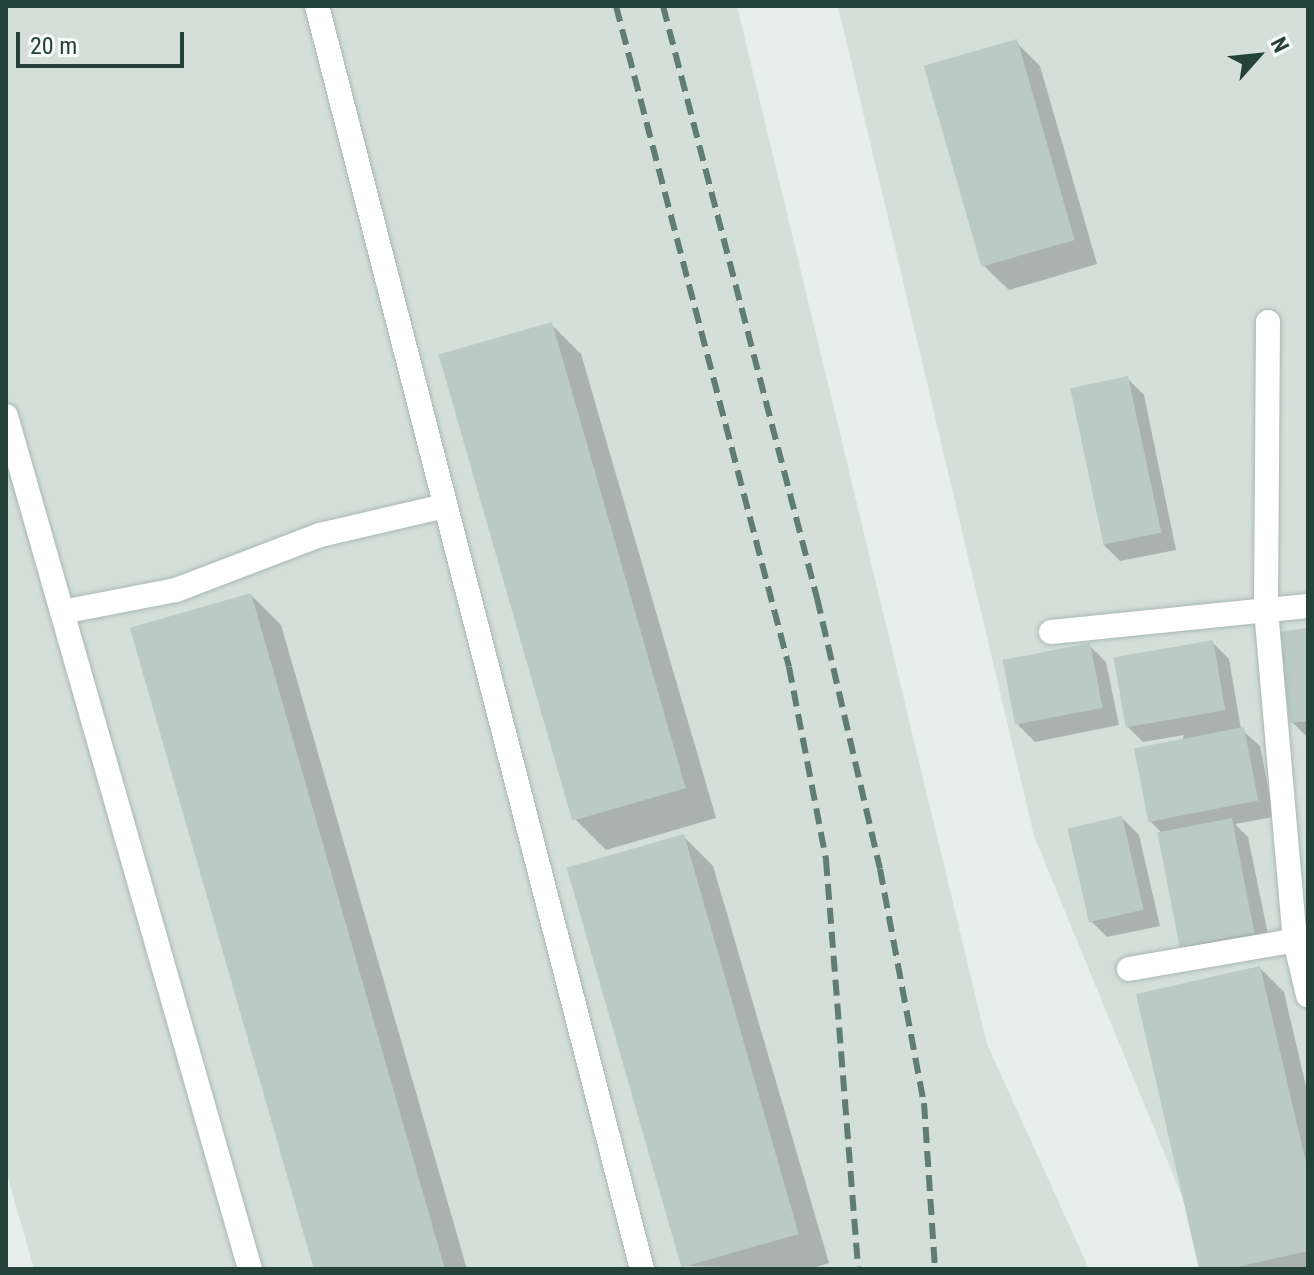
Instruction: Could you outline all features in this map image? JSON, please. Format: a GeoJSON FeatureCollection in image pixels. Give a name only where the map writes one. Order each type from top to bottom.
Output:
{"type":"FeatureCollection","features":[{"type":"Feature","properties":{"kind":"lane"},"geometry":{"type":"LineString","coordinates":[[317,6],[642,1269]]}},
{"type":"Feature","properties":{"kind":"lane"},"geometry":{"type":"LineString","coordinates":[[1268,322],[1266,610],[1308,995]]}},
{"type":"Feature","properties":{"kind":"lane"},"geometry":{"type":"LineString","coordinates":[[6,416],[250,1269]]}},
{"type":"Feature","properties":{"kind":"lane"},"geometry":{"type":"LineString","coordinates":[[62,612],[176,590],[320,535],[445,506]]}},
{"type":"Feature","properties":{"kind":"lane"},"geometry":{"type":"LineString","coordinates":[[1051,632],[1308,606]]}},
{"type":"Feature","properties":{"kind":"lane"},"geometry":{"type":"LineString","coordinates":[[1129,969],[1301,939]]}},
{"type":"Feature","properties":{"kind":"shaded area"},"geometry":{"type":"Polygon","coordinates":[[[6,6],[737,6],[987,1044],[1089,1269],[34,1269],[6,1171],[6,6]]]}},
{"type":"Feature","properties":{"kind":"shaded area"},"geometry":{"type":"Polygon","coordinates":[[[838,6],[1308,6],[1308,1269],[1212,1269],[1034,836],[838,6]]]}},
{"type":"Feature","properties":{"kind":"building"},"geometry":{"type":"Polygon","coordinates":[[[1017,39],[1075,240],[981,267],[924,66],[1017,39]]]}},
{"type":"Feature","properties":{"kind":"building"},"geometry":{"type":"Polygon","coordinates":[[[552,322],[686,788],[572,821],[439,355],[552,322]]]}},
{"type":"Feature","properties":{"kind":"building"},"geometry":{"type":"Polygon","coordinates":[[[1128,376],[1161,533],[1104,545],[1070,388],[1128,376]]]}},
{"type":"Feature","properties":{"kind":"building"},"geometry":{"type":"Polygon","coordinates":[[[251,593],[445,1269],[314,1269],[130,628],[251,593]]]}},
{"type":"Feature","properties":{"kind":"building"},"geometry":{"type":"Polygon","coordinates":[[[1308,628],[1308,721],[1290,723],[1277,632],[1308,628]]]}},
{"type":"Feature","properties":{"kind":"building"},"geometry":{"type":"Polygon","coordinates":[[[1213,640],[1225,710],[1126,727],[1114,658],[1213,640]]]}},
{"type":"Feature","properties":{"kind":"building"},"geometry":{"type":"Polygon","coordinates":[[[1090,643],[1103,708],[1015,725],[1003,660],[1090,643]]]}},
{"type":"Feature","properties":{"kind":"building"},"geometry":{"type":"Polygon","coordinates":[[[1244,727],[1258,801],[1148,822],[1134,748],[1244,727]]]}},
{"type":"Feature","properties":{"kind":"building"},"geometry":{"type":"Polygon","coordinates":[[[1122,816],[1144,910],[1089,922],[1067,829],[1122,816]]]}},
{"type":"Feature","properties":{"kind":"building"},"geometry":{"type":"Polygon","coordinates":[[[1232,818],[1254,933],[1180,947],[1157,833],[1232,818]]]}},
{"type":"Feature","properties":{"kind":"building"},"geometry":{"type":"Polygon","coordinates":[[[684,834],[799,1234],[681,1268],[567,868],[684,834]]]}},
{"type":"Feature","properties":{"kind":"building"},"geometry":{"type":"Polygon","coordinates":[[[1260,966],[1308,1171],[1308,1251],[1228,1269],[1199,1269],[1136,994],[1260,966]]]}},
{"type":"Feature","properties":{"kind":"railway"},"geometry":{"type":"LineString","coordinates":[[616,6],[789,667],[826,860],[858,1269]]}},
{"type":"Feature","properties":{"kind":"railway"},"geometry":{"type":"LineString","coordinates":[[663,6],[817,598],[880,869],[924,1103],[935,1269]]}}]}
